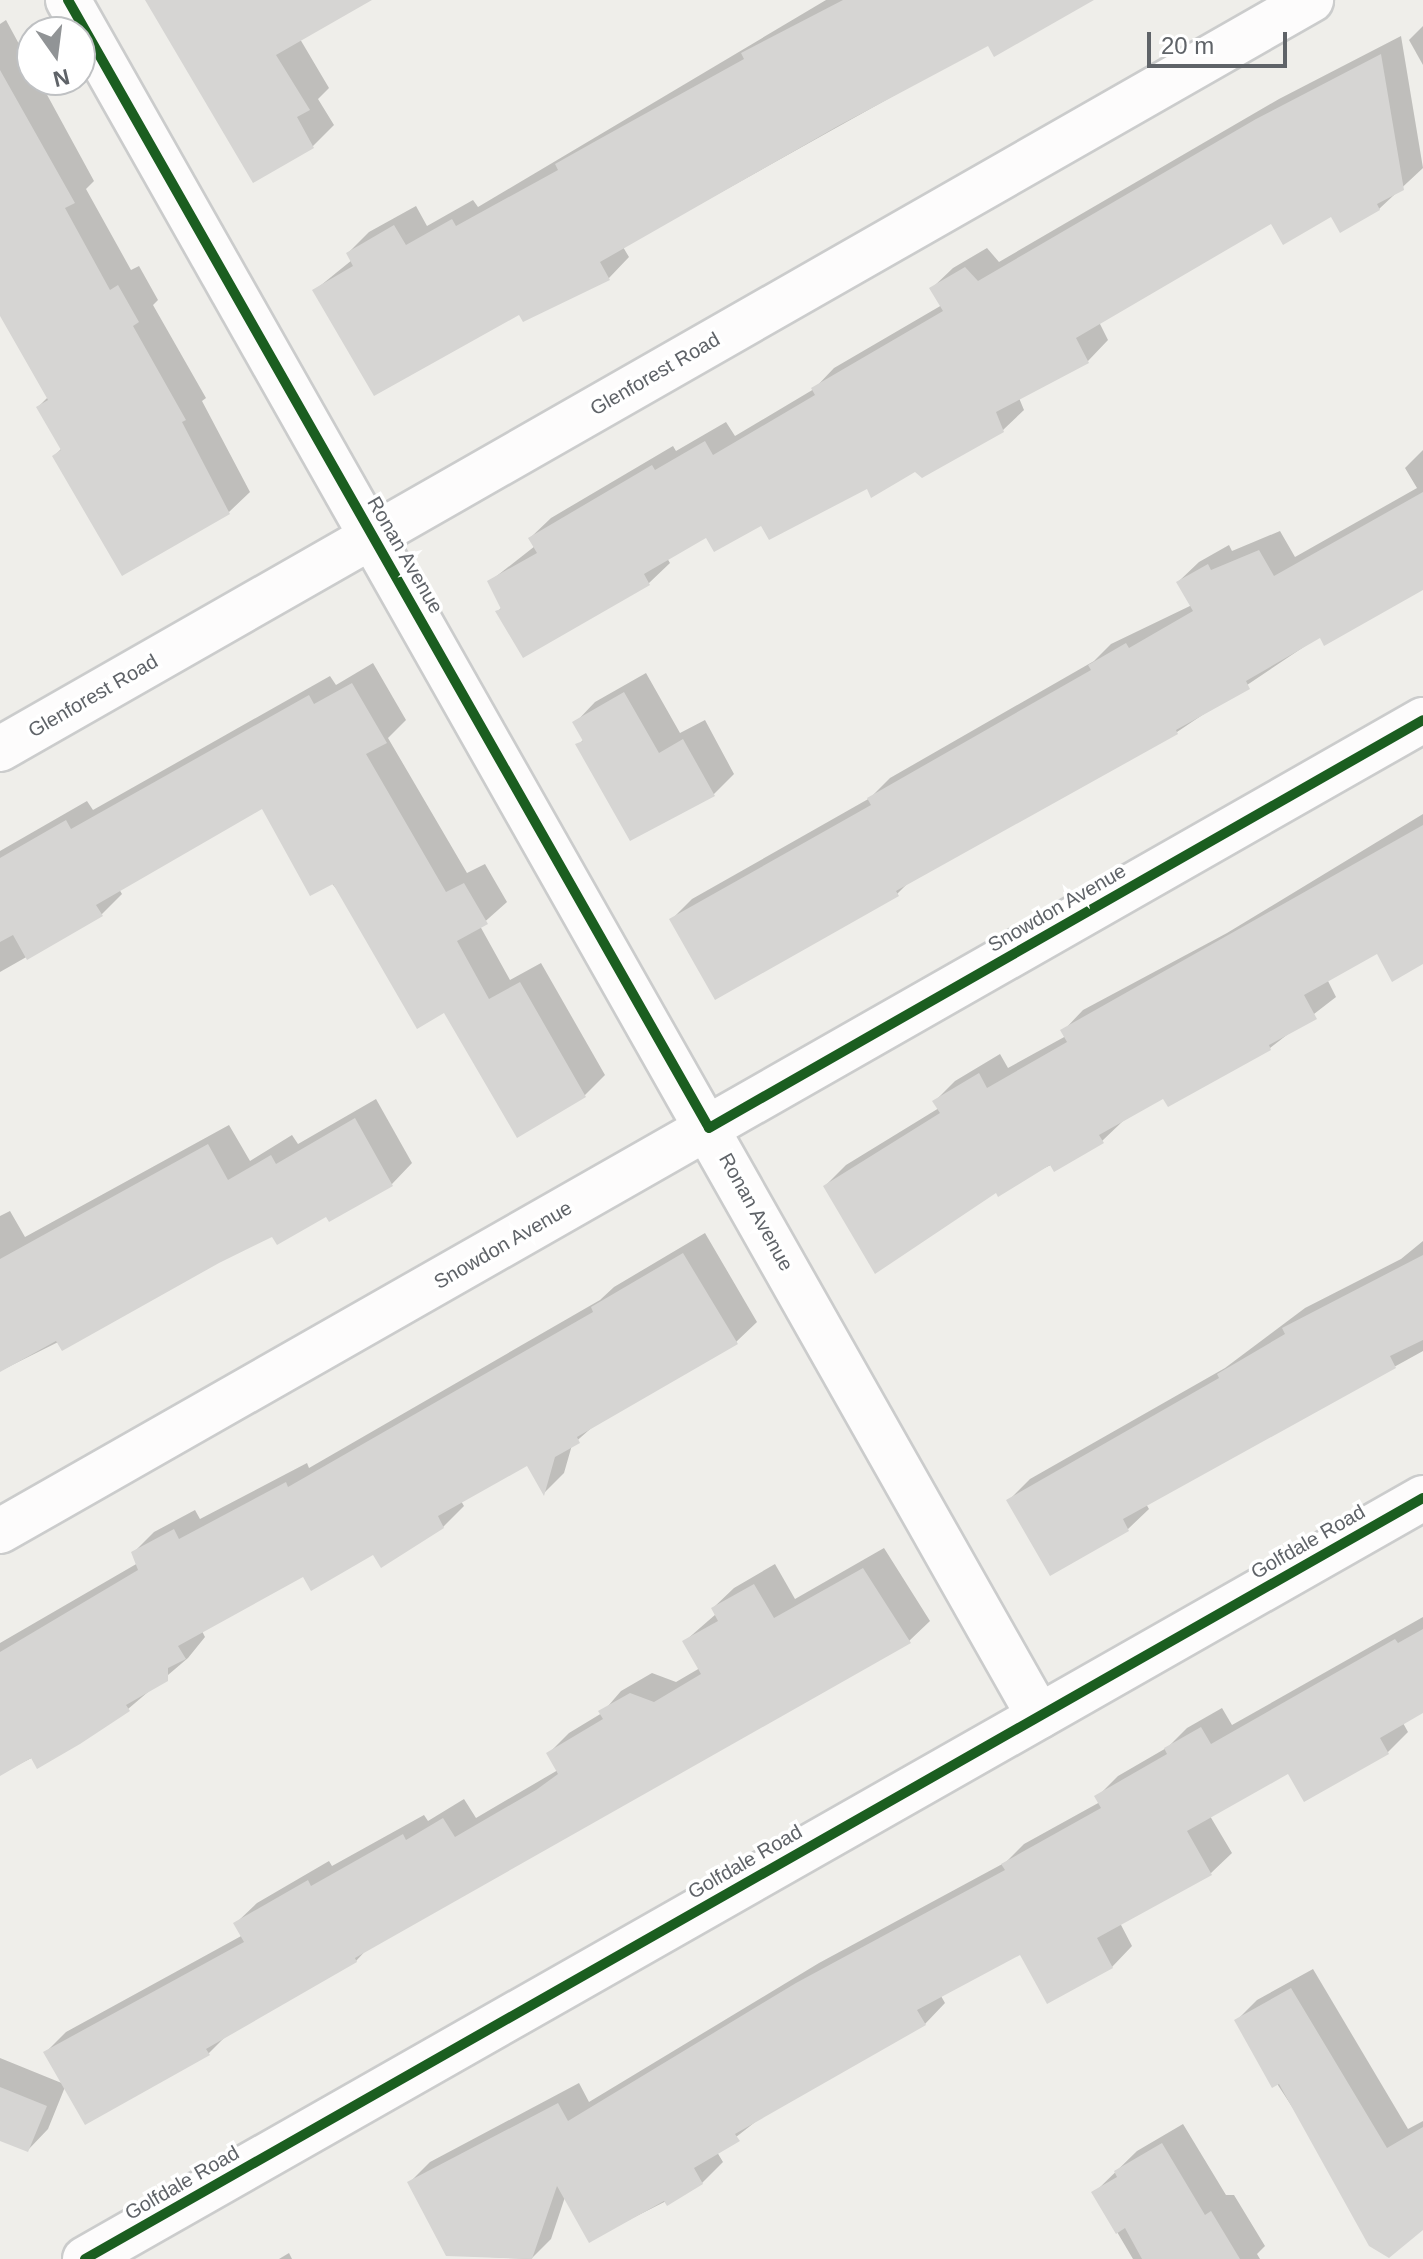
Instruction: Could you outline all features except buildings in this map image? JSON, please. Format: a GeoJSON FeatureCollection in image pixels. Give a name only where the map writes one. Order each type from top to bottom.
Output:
{"type":"FeatureCollection","features":[{"type":"Feature","properties":{"kind":"street","name":"Ronan Avenue"},"geometry":{"type":"LineString","coordinates":[[68,0],[374,535],[1039,1716]]}},
{"type":"Feature","properties":{"kind":"street","name":"Glenforest Road"},"geometry":{"type":"LineString","coordinates":[[0,749],[1311,0]]}},
{"type":"Feature","properties":{"kind":"street","name":"Snowdon Avenue"},"geometry":{"type":"LineString","coordinates":[[0,1531],[1423,720]]}},
{"type":"Feature","properties":{"kind":"street","name":"Golfdale Road"},"geometry":{"type":"LineString","coordinates":[[85,2259],[1423,1498]]}},
{"type":"Feature","properties":{"kind":"cycle path"},"geometry":{"type":"LineString","coordinates":[[68,0],[709,1128],[1423,720]]}},
{"type":"Feature","properties":{"kind":"cycle path"},"geometry":{"type":"LineString","coordinates":[[85,2259],[1423,1498]]}}]}
